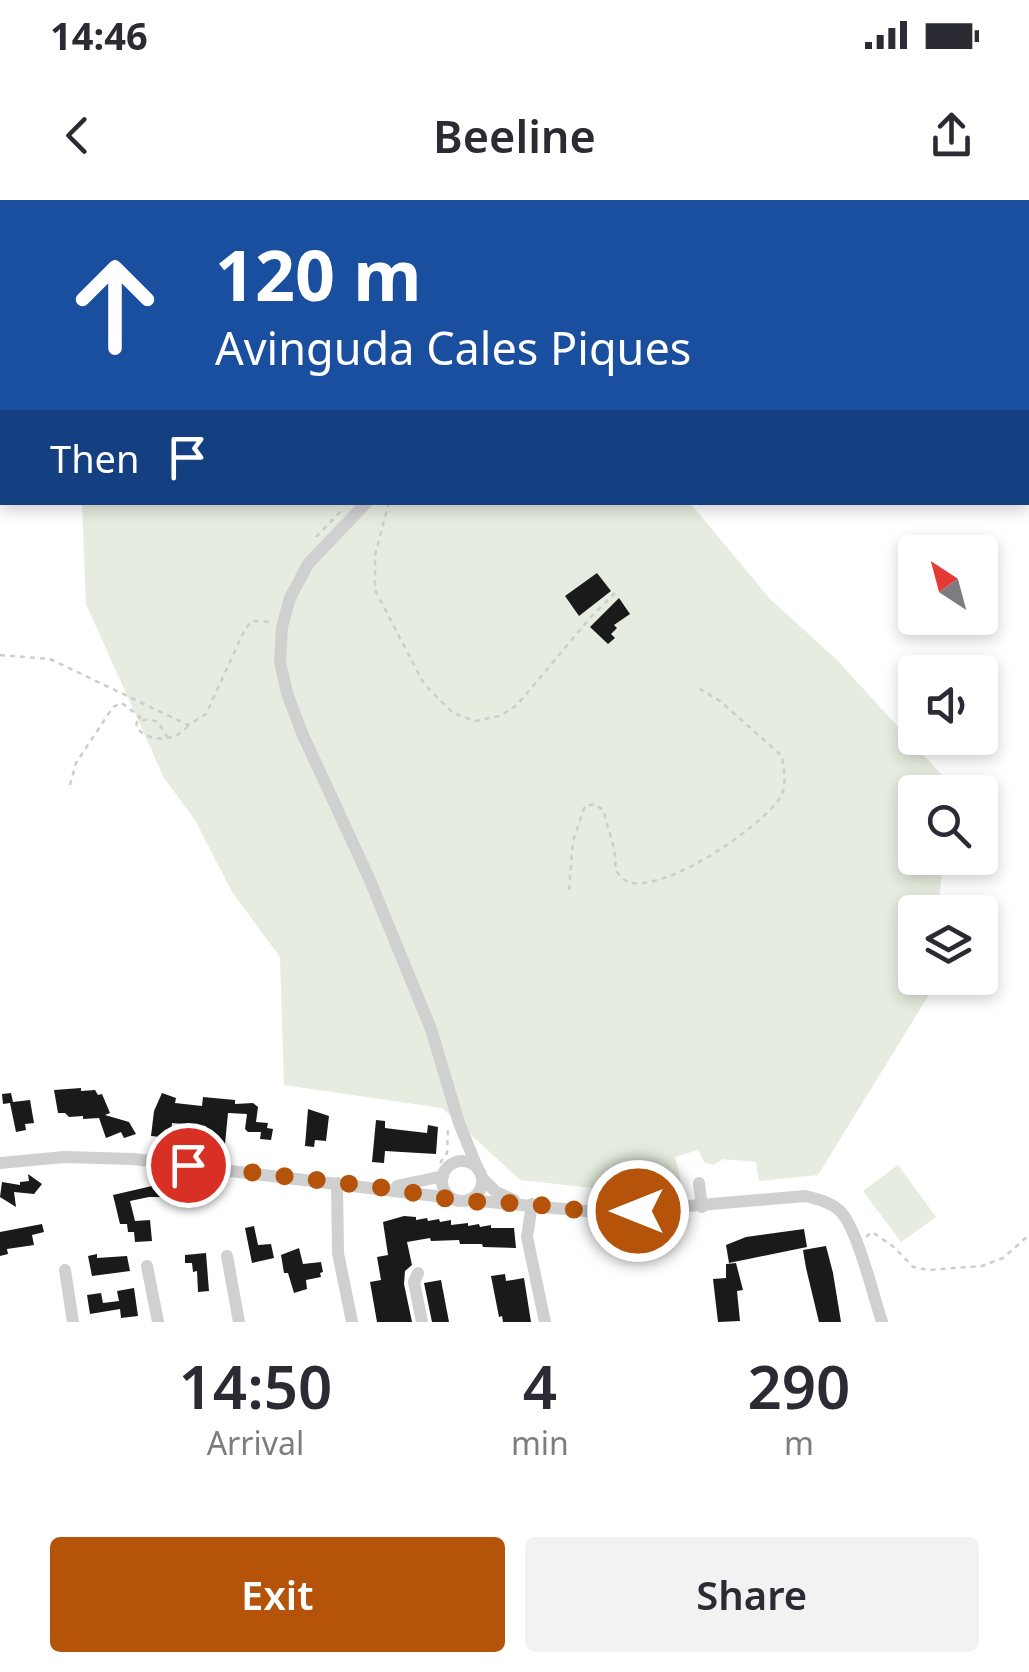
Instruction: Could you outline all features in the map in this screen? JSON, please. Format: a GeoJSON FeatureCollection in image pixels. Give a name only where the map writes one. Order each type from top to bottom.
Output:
{"type":"FeatureCollection","features":[{"type":"Feature","properties":{"kind":"street"},"geometry":{"type":"LineString","coordinates":[[363,505],[308,564],[290,598],[282,627],[280,662],[287,693],[417,993],[444,1066],[459,1122],[480,1173],[477,1194],[468,1200]]}},
{"type":"Feature","properties":{"kind":"street"},"geometry":{"type":"LineString","coordinates":[[452,1198],[443,1186],[456,1153],[459,1122]]}},
{"type":"Feature","properties":{"kind":"street"},"geometry":{"type":"LineString","coordinates":[[0,1163],[64,1157],[133,1158],[607,1214],[805,1196],[826,1202],[843,1213],[882,1322]]}},
{"type":"Feature","properties":{"kind":"street"},"geometry":{"type":"LineString","coordinates":[[386,1188],[446,1171],[462,1160],[496,1192],[526,1204]]}},
{"type":"Feature","properties":{"kind":"street"},"geometry":{"type":"LineString","coordinates":[[338,1183],[338,1252],[352,1322]]}},
{"type":"Feature","properties":{"kind":"street"},"geometry":{"type":"LineString","coordinates":[[699,1183],[702,1206]]}},
{"type":"Feature","properties":{"kind":"street"},"geometry":{"type":"LineString","coordinates":[[526,1204],[528,1237],[545,1322]]}},
{"type":"Feature","properties":{"kind":"street"},"geometry":{"type":"LineString","coordinates":[[227,1256],[239,1322]]}},
{"type":"Feature","properties":{"kind":"street"},"geometry":{"type":"LineString","coordinates":[[147,1266],[158,1322]]}},
{"type":"Feature","properties":{"kind":"street"},"geometry":{"type":"LineString","coordinates":[[65,1270],[73,1322]]}},
{"type":"Feature","properties":{"kind":"street"},"geometry":{"type":"LineString","coordinates":[[418,1273],[414,1282],[422,1322]]}},
{"type":"Feature","properties":{"kind":"path"},"geometry":{"type":"LineString","coordinates":[[388,505],[375,555],[375,590],[424,684],[453,713],[476,720],[500,716],[517,705],[591,616],[618,590]]}},
{"type":"Feature","properties":{"kind":"path"},"geometry":{"type":"LineString","coordinates":[[70,784],[76,763],[113,707],[122,704],[131,708],[140,717],[136,727],[148,738],[184,733],[188,725],[206,714],[244,629],[252,620],[282,627]]}},
{"type":"Feature","properties":{"kind":"path"},"geometry":{"type":"LineString","coordinates":[[0,655],[50,659],[188,725]]}},
{"type":"Feature","properties":{"kind":"path"},"geometry":{"type":"LineString","coordinates":[[570,890],[573,841],[585,806],[595,804],[604,811],[606,828],[617,852],[615,869],[632,884],[706,860],[728,846],[780,799],[786,779],[782,756],[720,701],[700,689]]}},
{"type":"Feature","properties":{"kind":"path"},"geometry":{"type":"LineString","coordinates":[[138,722],[158,722],[168,738]]}},
{"type":"Feature","properties":{"kind":"path"},"geometry":{"type":"LineString","coordinates":[[856,1243],[872,1232],[913,1267],[929,1270],[982,1266],[1003,1258],[1029,1235]]}},
{"type":"Feature","properties":{"kind":"shaded area"},"geometry":{"type":"Polygon","coordinates":[[[82,505],[692,505],[770,599],[837,660],[898,727],[898,755],[924,755],[942,775],[898,775],[898,875],[941,875],[940,895],[898,895],[898,995],[929,995],[818,1175],[759,1181],[756,1162],[723,1159],[713,1165],[704,1162],[698,1150],[675,1157],[685,1198],[520,1180],[442,1108],[284,1085],[280,957],[232,892],[195,820],[164,778],[86,604],[82,505]]]}},
{"type":"Feature","properties":{"kind":"shaded area"},"geometry":{"type":"Polygon","coordinates":[[[898,1165],[936,1217],[901,1242],[863,1191],[898,1165]]]}},
{"type":"Feature","properties":{"kind":"building"},"geometry":{"type":"Polygon","coordinates":[[[597,573],[611,591],[579,616],[565,596],[597,573]]]}},
{"type":"Feature","properties":{"kind":"building"},"geometry":{"type":"Polygon","coordinates":[[[619,598],[630,614],[614,625],[617,628],[611,634],[615,638],[608,644],[590,627],[619,598]]]}},
{"type":"Feature","properties":{"kind":"building"},"geometry":{"type":"Polygon","coordinates":[[[81,1088],[102,1094],[110,1113],[105,1115],[129,1122],[136,1134],[124,1138],[121,1132],[106,1138],[99,1118],[58,1113],[54,1090],[81,1088]]]}},
{"type":"Feature","properties":{"kind":"building"},"geometry":{"type":"Polygon","coordinates":[[[11,1093],[13,1102],[30,1100],[34,1123],[25,1124],[26,1130],[16,1132],[10,1103],[3,1104],[2,1094],[11,1093]]]}},
{"type":"Feature","properties":{"kind":"building"},"geometry":{"type":"Polygon","coordinates":[[[162,1093],[176,1098],[175,1103],[202,1106],[203,1097],[235,1100],[235,1104],[253,1103],[258,1107],[256,1122],[268,1123],[267,1128],[273,1129],[271,1140],[260,1139],[261,1132],[245,1129],[247,1114],[228,1113],[225,1144],[205,1143],[206,1126],[172,1123],[171,1138],[151,1136],[154,1111],[162,1093]]]}},
{"type":"Feature","properties":{"kind":"building"},"geometry":{"type":"Polygon","coordinates":[[[308,1109],[329,1116],[326,1141],[315,1140],[314,1147],[305,1146],[308,1109]]]}},
{"type":"Feature","properties":{"kind":"building"},"geometry":{"type":"Polygon","coordinates":[[[376,1120],[385,1121],[385,1128],[427,1133],[428,1125],[438,1127],[436,1154],[385,1151],[384,1163],[372,1162],[376,1120]]]}},
{"type":"Feature","properties":{"kind":"building"},"geometry":{"type":"Polygon","coordinates":[[[28,1174],[42,1184],[34,1194],[14,1192],[16,1207],[0,1197],[2,1182],[20,1185],[29,1181],[28,1174]]]}},
{"type":"Feature","properties":{"kind":"building"},"geometry":{"type":"Polygon","coordinates":[[[165,1183],[181,1184],[183,1197],[130,1201],[135,1221],[150,1220],[152,1241],[135,1242],[134,1232],[128,1232],[127,1224],[120,1224],[113,1195],[165,1183]]]}},
{"type":"Feature","properties":{"kind":"building"},"geometry":{"type":"Polygon","coordinates":[[[404,1216],[451,1220],[451,1225],[514,1228],[516,1248],[430,1238],[407,1242],[412,1265],[405,1271],[404,1284],[412,1322],[377,1322],[370,1282],[381,1280],[377,1257],[388,1255],[383,1222],[404,1216]]]}},
{"type":"Feature","properties":{"kind":"building"},"geometry":{"type":"Polygon","coordinates":[[[42,1224],[44,1232],[32,1235],[34,1245],[7,1249],[8,1254],[0,1256],[0,1232],[42,1224]]]}},
{"type":"Feature","properties":{"kind":"building"},"geometry":{"type":"Polygon","coordinates":[[[254,1226],[258,1245],[271,1244],[274,1258],[252,1263],[245,1228],[254,1226]]]}},
{"type":"Feature","properties":{"kind":"building"},"geometry":{"type":"Polygon","coordinates":[[[804,1229],[807,1247],[729,1263],[726,1245],[746,1237],[804,1229]]]}},
{"type":"Feature","properties":{"kind":"building"},"geometry":{"type":"Polygon","coordinates":[[[826,1246],[841,1322],[819,1322],[806,1268],[803,1250],[826,1246]]]}},
{"type":"Feature","properties":{"kind":"building"},"geometry":{"type":"Polygon","coordinates":[[[299,1248],[303,1264],[321,1262],[323,1272],[321,1277],[306,1280],[307,1289],[294,1293],[281,1255],[299,1248]]]}},
{"type":"Feature","properties":{"kind":"building"},"geometry":{"type":"Polygon","coordinates":[[[206,1253],[209,1291],[198,1292],[197,1271],[193,1272],[192,1263],[185,1263],[185,1255],[206,1253]]]}},
{"type":"Feature","properties":{"kind":"building"},"geometry":{"type":"Polygon","coordinates":[[[97,1254],[97,1258],[127,1256],[130,1271],[92,1276],[88,1256],[97,1254]]]}},
{"type":"Feature","properties":{"kind":"building"},"geometry":{"type":"Polygon","coordinates":[[[736,1263],[743,1290],[737,1291],[740,1321],[718,1322],[713,1279],[726,1278],[726,1264],[736,1263]]]}},
{"type":"Feature","properties":{"kind":"building"},"geometry":{"type":"Polygon","coordinates":[[[505,1274],[506,1281],[524,1278],[531,1322],[503,1322],[499,1317],[491,1276],[505,1274]]]}},
{"type":"Feature","properties":{"kind":"building"},"geometry":{"type":"Polygon","coordinates":[[[441,1280],[449,1322],[432,1322],[424,1283],[441,1280]]]}},
{"type":"Feature","properties":{"kind":"building"},"geometry":{"type":"Polygon","coordinates":[[[134,1288],[138,1316],[121,1318],[120,1309],[90,1314],[87,1295],[101,1293],[103,1303],[119,1301],[117,1291],[134,1288]]]}},
{"type":"Feature","properties":{"kind":"route"},"geometry":{"type":"LineString","coordinates":[[188,1165],[386,1188],[460,1201],[532,1204],[607,1214],[638,1211]]}}]}
